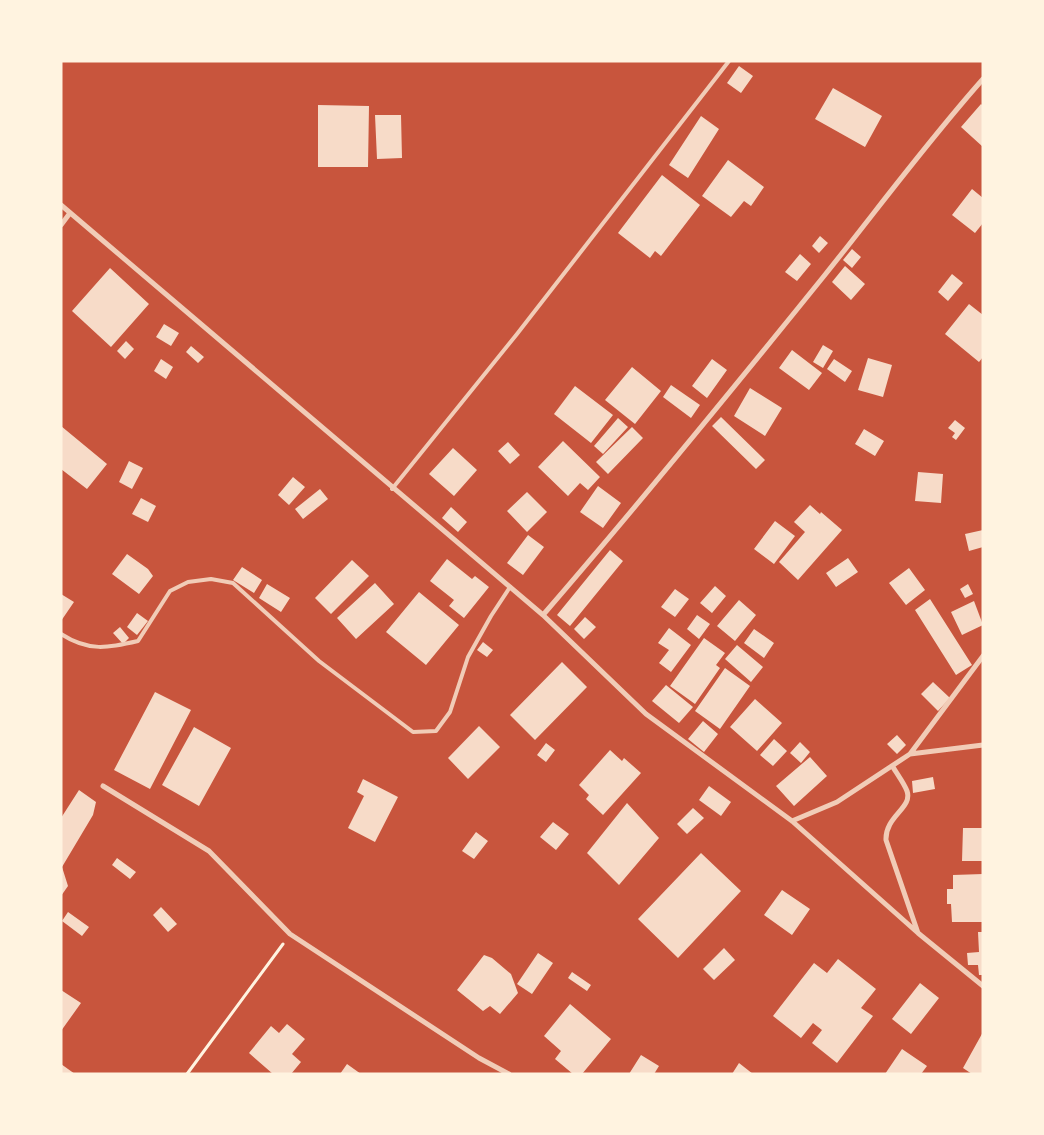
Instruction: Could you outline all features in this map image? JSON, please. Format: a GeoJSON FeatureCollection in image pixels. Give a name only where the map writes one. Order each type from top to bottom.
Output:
{"type":"FeatureCollection","features":[{"type":"Feature","properties":{"kind":"street"},"geometry":{"type":"LineString","coordinates":[[543,615],[642,500],[882,203],[939,129],[983,79]]}},
{"type":"Feature","properties":{"kind":"street"},"geometry":{"type":"LineString","coordinates":[[61,205],[392,489],[543,615],[646,714],[792,821],[918,934],[983,986]]}},
{"type":"Feature","properties":{"kind":"street"},"geometry":{"type":"LineString","coordinates":[[61,225],[70,213]]}},
{"type":"Feature","properties":{"kind":"street"},"geometry":{"type":"LineString","coordinates":[[792,821],[837,802],[893,767],[910,754],[983,656]]}},
{"type":"Feature","properties":{"kind":"street"},"geometry":{"type":"LineString","coordinates":[[910,754],[983,744]]}},
{"type":"Feature","properties":{"kind":"street"},"geometry":{"type":"LineString","coordinates":[[893,767],[907,791],[908,798],[905,805],[888,824],[886,840],[918,934]]}},
{"type":"Feature","properties":{"kind":"street"},"geometry":{"type":"LineString","coordinates":[[102,786],[209,851],[290,934],[479,1058],[509,1074]]}},
{"type":"Feature","properties":{"kind":"lane"},"geometry":{"type":"LineString","coordinates":[[392,489],[517,334],[729,61]]}},
{"type":"Feature","properties":{"kind":"lane"},"geometry":{"type":"LineString","coordinates":[[61,634],[92,648],[111,647],[138,641],[170,591],[188,582],[211,579],[233,583],[319,661],[413,732],[424,733],[436,731],[450,712],[468,657],[510,587]]}},
{"type":"Feature","properties":{"kind":"path"},"geometry":{"type":"LineString","coordinates":[[187,1074],[290,934]]}},
{"type":"Feature","properties":{"kind":"building"},"geometry":{"type":"Polygon","coordinates":[[[739,66],[753,76],[741,93],[727,83],[739,66]]]}},
{"type":"Feature","properties":{"kind":"building"},"geometry":{"type":"Polygon","coordinates":[[[833,88],[882,116],[865,147],[815,119],[833,88]]]}},
{"type":"Feature","properties":{"kind":"building"},"geometry":{"type":"Polygon","coordinates":[[[981,104],[983,106],[983,147],[961,127],[981,104]]]}},
{"type":"Feature","properties":{"kind":"building"},"geometry":{"type":"Polygon","coordinates":[[[318,105],[369,106],[368,167],[318,167],[318,105]]]}},
{"type":"Feature","properties":{"kind":"building"},"geometry":{"type":"Polygon","coordinates":[[[375,115],[401,115],[402,158],[377,159],[375,115]]]}},
{"type":"Feature","properties":{"kind":"building"},"geometry":{"type":"Polygon","coordinates":[[[701,116],[719,129],[688,178],[669,165],[701,116]]]}},
{"type":"Feature","properties":{"kind":"building"},"geometry":{"type":"Polygon","coordinates":[[[728,160],[764,187],[751,206],[744,201],[731,217],[702,196],[728,160]]]}},
{"type":"Feature","properties":{"kind":"building"},"geometry":{"type":"Polygon","coordinates":[[[662,175],[700,205],[661,256],[655,251],[650,258],[618,233],[662,175]]]}},
{"type":"Feature","properties":{"kind":"building"},"geometry":{"type":"Polygon","coordinates":[[[972,189],[983,198],[983,223],[975,233],[952,215],[972,189]]]}},
{"type":"Feature","properties":{"kind":"building"},"geometry":{"type":"Polygon","coordinates":[[[820,236],[828,243],[819,253],[812,246],[820,236]]]}},
{"type":"Feature","properties":{"kind":"building"},"geometry":{"type":"Polygon","coordinates":[[[852,249],[861,257],[852,268],[843,260],[852,249]]]}},
{"type":"Feature","properties":{"kind":"building"},"geometry":{"type":"Polygon","coordinates":[[[800,254],[811,264],[797,281],[785,272],[800,254]]]}},
{"type":"Feature","properties":{"kind":"building"},"geometry":{"type":"Polygon","coordinates":[[[845,266],[865,284],[851,300],[832,282],[845,266]]]}},
{"type":"Feature","properties":{"kind":"building"},"geometry":{"type":"Polygon","coordinates":[[[110,268],[149,304],[111,347],[72,311],[110,268]]]}},
{"type":"Feature","properties":{"kind":"building"},"geometry":{"type":"Polygon","coordinates":[[[952,274],[963,283],[948,301],[938,292],[952,274]]]}},
{"type":"Feature","properties":{"kind":"building"},"geometry":{"type":"Polygon","coordinates":[[[969,304],[983,315],[983,357],[979,362],[945,334],[969,304]]]}},
{"type":"Feature","properties":{"kind":"building"},"geometry":{"type":"Polygon","coordinates":[[[164,324],[179,333],[171,346],[156,337],[164,324]]]}},
{"type":"Feature","properties":{"kind":"building"},"geometry":{"type":"Polygon","coordinates":[[[126,341],[134,349],[125,359],[117,351],[126,341]]]}},
{"type":"Feature","properties":{"kind":"building"},"geometry":{"type":"Polygon","coordinates":[[[823,345],[833,351],[823,368],[813,362],[823,345]]]}},
{"type":"Feature","properties":{"kind":"building"},"geometry":{"type":"Polygon","coordinates":[[[191,346],[204,357],[198,363],[186,352],[191,346]]]}},
{"type":"Feature","properties":{"kind":"building"},"geometry":{"type":"Polygon","coordinates":[[[792,350],[822,373],[809,390],[779,368],[792,350]]]}},
{"type":"Feature","properties":{"kind":"building"},"geometry":{"type":"Polygon","coordinates":[[[868,358],[892,365],[883,397],[858,390],[868,358]]]}},
{"type":"Feature","properties":{"kind":"building"},"geometry":{"type":"Polygon","coordinates":[[[161,359],[173,367],[166,379],[154,371],[161,359]]]}},
{"type":"Feature","properties":{"kind":"building"},"geometry":{"type":"Polygon","coordinates":[[[712,359],[727,370],[707,398],[692,386],[712,359]]]}},
{"type":"Feature","properties":{"kind":"building"},"geometry":{"type":"Polygon","coordinates":[[[834,359],[852,371],[845,382],[827,369],[834,359]]]}},
{"type":"Feature","properties":{"kind":"building"},"geometry":{"type":"Polygon","coordinates":[[[632,367],[661,391],[635,424],[605,400],[632,367]]]}},
{"type":"Feature","properties":{"kind":"building"},"geometry":{"type":"Polygon","coordinates":[[[671,385],[700,405],[691,418],[663,397],[671,385]]]}},
{"type":"Feature","properties":{"kind":"building"},"geometry":{"type":"Polygon","coordinates":[[[575,386],[613,415],[591,443],[554,414],[575,386]]]}},
{"type":"Feature","properties":{"kind":"building"},"geometry":{"type":"Polygon","coordinates":[[[750,388],[782,408],[765,436],[734,416],[750,388]]]}},
{"type":"Feature","properties":{"kind":"building"},"geometry":{"type":"Polygon","coordinates":[[[721,417],[765,460],[756,469],[712,426],[721,417]]]}},
{"type":"Feature","properties":{"kind":"building"},"geometry":{"type":"Polygon","coordinates":[[[618,418],[628,427],[603,454],[594,446],[618,418]]]}},
{"type":"Feature","properties":{"kind":"building"},"geometry":{"type":"Polygon","coordinates":[[[955,420],[965,428],[956,440],[952,437],[955,433],[948,428],[955,420]]]}},
{"type":"Feature","properties":{"kind":"building"},"geometry":{"type":"Polygon","coordinates":[[[61,426],[107,464],[87,489],[61,469],[61,426]]]}},
{"type":"Feature","properties":{"kind":"building"},"geometry":{"type":"Polygon","coordinates":[[[632,427],[643,438],[608,474],[596,462],[632,427]]]}},
{"type":"Feature","properties":{"kind":"building"},"geometry":{"type":"Polygon","coordinates":[[[864,429],[884,441],[875,456],[855,444],[864,429]]]}},
{"type":"Feature","properties":{"kind":"building"},"geometry":{"type":"Polygon","coordinates":[[[563,441],[600,477],[588,490],[580,483],[568,496],[538,467],[563,441]]]}},
{"type":"Feature","properties":{"kind":"building"},"geometry":{"type":"Polygon","coordinates":[[[508,442],[520,455],[510,464],[498,451],[508,442]]]}},
{"type":"Feature","properties":{"kind":"building"},"geometry":{"type":"Polygon","coordinates":[[[453,448],[477,470],[454,496],[429,474],[453,448]]]}},
{"type":"Feature","properties":{"kind":"building"},"geometry":{"type":"Polygon","coordinates":[[[129,461],[143,468],[132,489],[119,482],[129,461]]]}},
{"type":"Feature","properties":{"kind":"building"},"geometry":{"type":"Polygon","coordinates":[[[918,472],[943,474],[941,503],[915,501],[918,472]]]}},
{"type":"Feature","properties":{"kind":"building"},"geometry":{"type":"Polygon","coordinates":[[[293,477],[305,487],[289,505],[278,495],[293,477]]]}},
{"type":"Feature","properties":{"kind":"building"},"geometry":{"type":"Polygon","coordinates":[[[598,486],[621,503],[603,528],[580,512],[598,486]]]}},
{"type":"Feature","properties":{"kind":"building"},"geometry":{"type":"Polygon","coordinates":[[[320,489],[328,499],[303,519],[295,509],[320,489]]]}},
{"type":"Feature","properties":{"kind":"building"},"geometry":{"type":"Polygon","coordinates":[[[527,492],[547,512],[527,532],[507,511],[527,492]]]}},
{"type":"Feature","properties":{"kind":"building"},"geometry":{"type":"Polygon","coordinates":[[[141,498],[156,506],[148,522],[132,514],[141,498]]]}},
{"type":"Feature","properties":{"kind":"building"},"geometry":{"type":"Polygon","coordinates":[[[810,505],[842,530],[798,580],[779,562],[805,532],[794,522],[810,505]]]}},
{"type":"Feature","properties":{"kind":"building"},"geometry":{"type":"Polygon","coordinates":[[[451,507],[467,522],[458,532],[442,518],[451,507]]]}},
{"type":"Feature","properties":{"kind":"building"},"geometry":{"type":"Polygon","coordinates":[[[775,521],[795,536],[774,564],[754,549],[775,521]]]}},
{"type":"Feature","properties":{"kind":"building"},"geometry":{"type":"Polygon","coordinates":[[[983,530],[983,547],[969,551],[965,534],[983,530]]]}},
{"type":"Feature","properties":{"kind":"building"},"geometry":{"type":"Polygon","coordinates":[[[528,535],[544,547],[523,575],[507,563],[528,535]]]}},
{"type":"Feature","properties":{"kind":"building"},"geometry":{"type":"Polygon","coordinates":[[[610,550],[623,561],[570,626],[557,615],[610,550]]]}},
{"type":"Feature","properties":{"kind":"building"},"geometry":{"type":"Polygon","coordinates":[[[127,554],[148,569],[153,576],[139,594],[112,574],[127,554]]]}},
{"type":"Feature","properties":{"kind":"building"},"geometry":{"type":"Polygon","coordinates":[[[848,558],[858,572],[836,587],[826,573],[848,558]]]}},
{"type":"Feature","properties":{"kind":"building"},"geometry":{"type":"Polygon","coordinates":[[[447,559],[472,579],[475,576],[489,587],[464,618],[449,606],[454,600],[430,581],[447,559]]]}},
{"type":"Feature","properties":{"kind":"building"},"geometry":{"type":"Polygon","coordinates":[[[352,560],[369,576],[331,614],[315,598],[352,560]]]}},
{"type":"Feature","properties":{"kind":"building"},"geometry":{"type":"Polygon","coordinates":[[[242,567],[262,580],[254,593],[233,580],[242,567]]]}},
{"type":"Feature","properties":{"kind":"building"},"geometry":{"type":"Polygon","coordinates":[[[909,568],[925,590],[906,605],[889,583],[909,568]]]}},
{"type":"Feature","properties":{"kind":"building"},"geometry":{"type":"Polygon","coordinates":[[[375,583],[394,604],[356,639],[337,618],[375,583]]]}},
{"type":"Feature","properties":{"kind":"building"},"geometry":{"type":"Polygon","coordinates":[[[267,584],[290,598],[281,612],[259,598],[267,584]]]}},
{"type":"Feature","properties":{"kind":"building"},"geometry":{"type":"Polygon","coordinates":[[[968,584],[973,594],[965,598],[960,589],[968,584]]]}},
{"type":"Feature","properties":{"kind":"building"},"geometry":{"type":"Polygon","coordinates":[[[715,586],[726,596],[712,613],[700,603],[715,586]]]}},
{"type":"Feature","properties":{"kind":"building"},"geometry":{"type":"Polygon","coordinates":[[[675,589],[689,599],[675,617],[661,607],[675,589]]]}},
{"type":"Feature","properties":{"kind":"building"},"geometry":{"type":"Polygon","coordinates":[[[419,592],[459,625],[426,665],[386,632],[419,592]]]}},
{"type":"Feature","properties":{"kind":"building"},"geometry":{"type":"Polygon","coordinates":[[[61,594],[74,602],[61,621],[61,594]]]}},
{"type":"Feature","properties":{"kind":"building"},"geometry":{"type":"Polygon","coordinates":[[[930,599],[972,665],[956,675],[915,610],[930,599]]]}},
{"type":"Feature","properties":{"kind":"building"},"geometry":{"type":"Polygon","coordinates":[[[739,600],[756,615],[735,641],[717,626],[739,600]]]}},
{"type":"Feature","properties":{"kind":"building"},"geometry":{"type":"Polygon","coordinates":[[[974,601],[983,625],[962,635],[951,612],[974,601]]]}},
{"type":"Feature","properties":{"kind":"building"},"geometry":{"type":"Polygon","coordinates":[[[137,613],[148,621],[137,635],[127,627],[137,613]]]}},
{"type":"Feature","properties":{"kind":"building"},"geometry":{"type":"Polygon","coordinates":[[[697,615],[710,624],[699,639],[687,629],[697,615]]]}},
{"type":"Feature","properties":{"kind":"building"},"geometry":{"type":"Polygon","coordinates":[[[585,617],[596,627],[584,639],[574,629],[585,617]]]}},
{"type":"Feature","properties":{"kind":"building"},"geometry":{"type":"Polygon","coordinates":[[[120,627],[129,638],[123,644],[113,633],[120,627]]]}},
{"type":"Feature","properties":{"kind":"building"},"geometry":{"type":"Polygon","coordinates":[[[669,628],[691,645],[671,672],[659,663],[669,650],[658,643],[669,628]]]}},
{"type":"Feature","properties":{"kind":"building"},"geometry":{"type":"Polygon","coordinates":[[[754,629],[774,643],[764,658],[744,643],[754,629]]]}},
{"type":"Feature","properties":{"kind":"building"},"geometry":{"type":"Polygon","coordinates":[[[704,638],[725,653],[716,665],[720,668],[695,704],[670,686],[704,638]]]}},
{"type":"Feature","properties":{"kind":"building"},"geometry":{"type":"Polygon","coordinates":[[[483,642],[493,650],[487,657],[477,650],[483,642]]]}},
{"type":"Feature","properties":{"kind":"building"},"geometry":{"type":"Polygon","coordinates":[[[737,645],[763,667],[751,682],[725,659],[737,645]]]}},
{"type":"Feature","properties":{"kind":"building"},"geometry":{"type":"Polygon","coordinates":[[[562,662],[587,687],[535,740],[510,715],[562,662]]]}},
{"type":"Feature","properties":{"kind":"building"},"geometry":{"type":"Polygon","coordinates":[[[725,668],[750,686],[720,729],[695,711],[725,668]]]}},
{"type":"Feature","properties":{"kind":"building"},"geometry":{"type":"Polygon","coordinates":[[[933,682],[950,698],[938,711],[921,694],[933,682]]]}},
{"type":"Feature","properties":{"kind":"building"},"geometry":{"type":"Polygon","coordinates":[[[666,685],[693,707],[679,723],[652,701],[666,685]]]}},
{"type":"Feature","properties":{"kind":"building"},"geometry":{"type":"Polygon","coordinates":[[[155,692],[191,710],[150,789],[114,770],[155,692]]]}},
{"type":"Feature","properties":{"kind":"building"},"geometry":{"type":"Polygon","coordinates":[[[755,699],[782,723],[757,751],[730,727],[755,699]]]}},
{"type":"Feature","properties":{"kind":"building"},"geometry":{"type":"Polygon","coordinates":[[[703,721],[718,734],[704,752],[688,739],[703,721]]]}},
{"type":"Feature","properties":{"kind":"building"},"geometry":{"type":"Polygon","coordinates":[[[479,726],[500,747],[468,779],[448,758],[479,726]]]}},
{"type":"Feature","properties":{"kind":"building"},"geometry":{"type":"Polygon","coordinates":[[[194,727],[231,748],[199,806],[162,785],[194,727]]]}},
{"type":"Feature","properties":{"kind":"building"},"geometry":{"type":"Polygon","coordinates":[[[897,735],[906,745],[897,754],[887,744],[897,735]]]}},
{"type":"Feature","properties":{"kind":"building"},"geometry":{"type":"Polygon","coordinates":[[[774,739],[787,751],[773,766],[760,755],[774,739]]]}},
{"type":"Feature","properties":{"kind":"building"},"geometry":{"type":"Polygon","coordinates":[[[800,742],[810,752],[801,763],[790,753],[800,742]]]}},
{"type":"Feature","properties":{"kind":"building"},"geometry":{"type":"Polygon","coordinates":[[[546,743],[555,750],[546,762],[537,755],[546,743]]]}},
{"type":"Feature","properties":{"kind":"building"},"geometry":{"type":"Polygon","coordinates":[[[610,750],[622,761],[624,758],[641,773],[603,815],[586,799],[589,795],[579,785],[610,750]]]}},
{"type":"Feature","properties":{"kind":"building"},"geometry":{"type":"Polygon","coordinates":[[[810,757],[827,776],[794,806],[776,786],[810,757]]]}},
{"type":"Feature","properties":{"kind":"building"},"geometry":{"type":"Polygon","coordinates":[[[933,777],[935,789],[913,793],[912,781],[933,777]]]}},
{"type":"Feature","properties":{"kind":"building"},"geometry":{"type":"Polygon","coordinates":[[[363,779],[398,797],[375,842],[348,828],[364,796],[357,792],[363,779]]]}},
{"type":"Feature","properties":{"kind":"building"},"geometry":{"type":"Polygon","coordinates":[[[709,786],[731,802],[721,816],[699,800],[709,786]]]}},
{"type":"Feature","properties":{"kind":"building"},"geometry":{"type":"Polygon","coordinates":[[[79,790],[96,802],[93,815],[62,867],[68,886],[61,896],[61,818],[79,790]]]}},
{"type":"Feature","properties":{"kind":"building"},"geometry":{"type":"Polygon","coordinates":[[[627,803],[659,838],[619,885],[587,853],[627,803]]]}},
{"type":"Feature","properties":{"kind":"building"},"geometry":{"type":"Polygon","coordinates":[[[693,808],[704,818],[687,834],[677,824],[693,808]]]}},
{"type":"Feature","properties":{"kind":"building"},"geometry":{"type":"Polygon","coordinates":[[[553,822],[569,834],[556,850],[540,837],[553,822]]]}},
{"type":"Feature","properties":{"kind":"building"},"geometry":{"type":"Polygon","coordinates":[[[963,828],[983,828],[983,861],[962,861],[963,828]]]}},
{"type":"Feature","properties":{"kind":"building"},"geometry":{"type":"Polygon","coordinates":[[[476,832],[488,841],[474,859],[462,851],[476,832]]]}},
{"type":"Feature","properties":{"kind":"building"},"geometry":{"type":"Polygon","coordinates":[[[701,853],[741,891],[678,958],[638,919],[701,853]]]}},
{"type":"Feature","properties":{"kind":"building"},"geometry":{"type":"Polygon","coordinates":[[[117,858],[136,872],[130,879],[112,865],[117,858]]]}},
{"type":"Feature","properties":{"kind":"building"},"geometry":{"type":"Polygon","coordinates":[[[983,874],[982,922],[952,922],[951,904],[947,904],[947,889],[953,889],[953,875],[983,874]]]}},
{"type":"Feature","properties":{"kind":"building"},"geometry":{"type":"Polygon","coordinates":[[[782,890],[810,909],[792,935],[764,915],[782,890]]]}},
{"type":"Feature","properties":{"kind":"building"},"geometry":{"type":"Polygon","coordinates":[[[161,907],[177,924],[168,932],[153,915],[161,907]]]}},
{"type":"Feature","properties":{"kind":"building"},"geometry":{"type":"Polygon","coordinates":[[[68,912],[89,927],[82,936],[62,921],[68,912]]]}},
{"type":"Feature","properties":{"kind":"building"},"geometry":{"type":"Polygon","coordinates":[[[978,932],[983,932],[983,975],[979,975],[978,965],[968,965],[967,953],[979,952],[978,932]]]}},
{"type":"Feature","properties":{"kind":"building"},"geometry":{"type":"Polygon","coordinates":[[[724,948],[735,960],[714,980],[703,969],[724,948]]]}},
{"type":"Feature","properties":{"kind":"building"},"geometry":{"type":"Polygon","coordinates":[[[538,953],[553,963],[532,994],[517,984],[538,953]]]}},
{"type":"Feature","properties":{"kind":"building"},"geometry":{"type":"Polygon","coordinates":[[[484,955],[492,958],[511,974],[518,993],[500,1014],[490,1006],[483,1011],[457,990],[484,955]]]}},
{"type":"Feature","properties":{"kind":"building"},"geometry":{"type":"Polygon","coordinates":[[[838,959],[876,989],[861,1008],[873,1016],[837,1063],[812,1043],[822,1030],[813,1023],[801,1038],[773,1016],[814,963],[827,973],[838,959]]]}},
{"type":"Feature","properties":{"kind":"building"},"geometry":{"type":"Polygon","coordinates":[[[572,972],[591,985],[587,991],[568,978],[572,972]]]}},
{"type":"Feature","properties":{"kind":"building"},"geometry":{"type":"Polygon","coordinates":[[[920,983],[939,998],[911,1034],[892,1019],[920,983]]]}},
{"type":"Feature","properties":{"kind":"building"},"geometry":{"type":"Polygon","coordinates":[[[61,990],[81,1003],[61,1031],[61,990]]]}},
{"type":"Feature","properties":{"kind":"building"},"geometry":{"type":"Polygon","coordinates":[[[570,1004],[611,1039],[582,1074],[573,1074],[555,1059],[561,1051],[544,1036],[570,1004]]]}},
{"type":"Feature","properties":{"kind":"building"},"geometry":{"type":"Polygon","coordinates":[[[287,1024],[305,1039],[292,1054],[301,1062],[291,1074],[273,1074],[249,1053],[271,1026],[279,1033],[287,1024]]]}},
{"type":"Feature","properties":{"kind":"building"},"geometry":{"type":"Polygon","coordinates":[[[983,1032],[983,1074],[972,1074],[963,1068],[983,1032]]]}},
{"type":"Feature","properties":{"kind":"building"},"geometry":{"type":"Polygon","coordinates":[[[902,1049],[927,1066],[921,1074],[885,1074],[902,1049]]]}},
{"type":"Feature","properties":{"kind":"building"},"geometry":{"type":"Polygon","coordinates":[[[641,1055],[659,1066],[654,1074],[629,1074],[641,1055]]]}},
{"type":"Feature","properties":{"kind":"building"},"geometry":{"type":"Polygon","coordinates":[[[739,1063],[753,1074],[732,1074],[739,1063]]]}},
{"type":"Feature","properties":{"kind":"building"},"geometry":{"type":"Polygon","coordinates":[[[61,1064],[75,1074],[61,1074],[61,1064]]]}},
{"type":"Feature","properties":{"kind":"building"},"geometry":{"type":"Polygon","coordinates":[[[347,1064],[361,1074],[340,1074],[347,1064]]]}}]}
